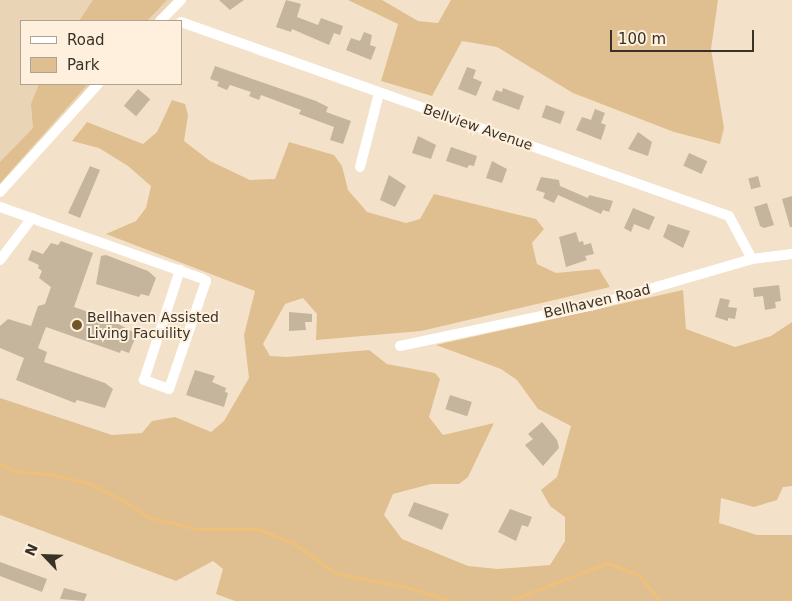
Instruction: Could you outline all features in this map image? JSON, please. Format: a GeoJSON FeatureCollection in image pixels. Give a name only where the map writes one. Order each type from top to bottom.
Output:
{"type":"FeatureCollection","features":[{"type":"Feature","properties":{"kind":"street"},"geometry":{"type":"LineString","coordinates":[[163,19],[181,0]]}},
{"type":"Feature","properties":{"kind":"street","name":"Bellview Avenue"},"geometry":{"type":"LineString","coordinates":[[182,21],[729,216],[752,259]]}},
{"type":"Feature","properties":{"kind":"street"},"geometry":{"type":"LineString","coordinates":[[0,192],[97,85]]}},
{"type":"Feature","properties":{"kind":"street"},"geometry":{"type":"LineString","coordinates":[[360,167],[379,93]]}},
{"type":"Feature","properties":{"kind":"street"},"geometry":{"type":"LineString","coordinates":[[0,207],[180,270],[206,281],[169,389],[144,380],[180,270]]}},
{"type":"Feature","properties":{"kind":"street"},"geometry":{"type":"LineString","coordinates":[[0,260],[32,218]]}},
{"type":"Feature","properties":{"kind":"street","name":"Bellhaven Road"},"geometry":{"type":"LineString","coordinates":[[400,346],[598,304],[752,259],[792,254]]}},
{"type":"Feature","properties":{"kind":"shaded area"},"geometry":{"type":"Polygon","coordinates":[[[0,0],[173,0],[155,20],[20,20],[20,85],[95,85],[0,187],[0,0]]]}},
{"type":"Feature","properties":{"kind":"green space"},"geometry":{"type":"Polygon","coordinates":[[[93,0],[167,0],[148,20],[80,20],[93,0]]]}},
{"type":"Feature","properties":{"kind":"green space"},"geometry":{"type":"Polygon","coordinates":[[[348,0],[382,0],[418,21],[438,23],[451,0],[718,0],[711,49],[724,128],[720,144],[674,132],[573,93],[497,47],[462,41],[432,96],[381,81],[398,24],[348,0]]]}},
{"type":"Feature","properties":{"kind":"green space"},"geometry":{"type":"Polygon","coordinates":[[[39,85],[87,85],[0,183],[0,162],[33,128],[31,104],[39,85]]]}},
{"type":"Feature","properties":{"kind":"green space"},"geometry":{"type":"Polygon","coordinates":[[[172,100],[185,104],[188,115],[184,141],[210,161],[250,180],[275,179],[289,142],[334,155],[342,166],[348,190],[367,212],[406,223],[420,219],[434,194],[536,219],[544,229],[532,243],[537,264],[556,273],[599,269],[610,287],[421,331],[316,340],[317,314],[303,298],[285,304],[263,344],[270,356],[286,357],[369,350],[387,364],[435,373],[440,379],[429,417],[443,435],[494,423],[468,477],[459,484],[431,484],[393,494],[384,515],[402,539],[468,566],[498,569],[550,565],[565,541],[565,517],[550,506],[541,490],[557,477],[571,426],[538,409],[517,380],[501,369],[436,345],[683,290],[686,329],[735,347],[771,336],[792,322],[792,486],[783,487],[777,500],[754,507],[721,498],[719,523],[757,535],[792,535],[792,601],[235,601],[216,594],[223,569],[213,561],[176,581],[0,515],[0,398],[112,435],[142,433],[152,421],[175,417],[211,432],[224,421],[249,378],[244,335],[255,291],[106,234],[136,221],[146,208],[151,186],[128,166],[99,148],[72,141],[87,122],[143,144],[157,132],[172,100]]]}},
{"type":"Feature","properties":{"kind":"building"},"geometry":{"type":"Polygon","coordinates":[[[219,0],[244,0],[230,10],[219,0]]]}},
{"type":"Feature","properties":{"kind":"building"},"geometry":{"type":"Polygon","coordinates":[[[286,0],[301,4],[297,17],[318,25],[321,18],[343,26],[340,35],[334,33],[329,45],[292,29],[291,32],[276,27],[286,0]]]}},
{"type":"Feature","properties":{"kind":"building"},"geometry":{"type":"Polygon","coordinates":[[[364,32],[372,35],[370,45],[376,47],[371,60],[346,50],[351,38],[360,41],[364,32]]]}},
{"type":"Feature","properties":{"kind":"building"},"geometry":{"type":"Polygon","coordinates":[[[215,66],[316,101],[328,107],[326,112],[351,121],[343,144],[330,140],[334,127],[299,114],[301,110],[261,95],[259,100],[249,96],[251,92],[230,85],[227,90],[217,86],[219,82],[210,79],[215,66]]]}},
{"type":"Feature","properties":{"kind":"building"},"geometry":{"type":"Polygon","coordinates":[[[467,67],[476,70],[473,78],[482,82],[476,96],[458,89],[467,67]]]}},
{"type":"Feature","properties":{"kind":"building"},"geometry":{"type":"Polygon","coordinates":[[[503,88],[524,96],[519,110],[492,100],[496,90],[502,92],[503,88]]]}},
{"type":"Feature","properties":{"kind":"building"},"geometry":{"type":"Polygon","coordinates":[[[138,89],[150,99],[136,116],[124,106],[138,89]]]}},
{"type":"Feature","properties":{"kind":"building"},"geometry":{"type":"Polygon","coordinates":[[[546,105],[565,112],[560,124],[542,117],[546,105]]]}},
{"type":"Feature","properties":{"kind":"building"},"geometry":{"type":"Polygon","coordinates":[[[595,109],[605,113],[601,123],[606,125],[601,140],[576,130],[582,117],[591,120],[595,109]]]}},
{"type":"Feature","properties":{"kind":"building"},"geometry":{"type":"Polygon","coordinates":[[[638,132],[652,142],[648,156],[628,149],[638,132]]]}},
{"type":"Feature","properties":{"kind":"building"},"geometry":{"type":"Polygon","coordinates":[[[418,136],[436,145],[431,159],[412,153],[418,136]]]}},
{"type":"Feature","properties":{"kind":"building"},"geometry":{"type":"Polygon","coordinates":[[[451,147],[477,156],[474,166],[469,165],[467,168],[446,161],[451,147]]]}},
{"type":"Feature","properties":{"kind":"building"},"geometry":{"type":"Polygon","coordinates":[[[689,153],[707,161],[702,174],[683,166],[689,153]]]}},
{"type":"Feature","properties":{"kind":"building"},"geometry":{"type":"Polygon","coordinates":[[[492,161],[507,169],[502,183],[486,178],[492,161]]]}},
{"type":"Feature","properties":{"kind":"building"},"geometry":{"type":"Polygon","coordinates":[[[90,166],[100,170],[80,218],[68,213],[90,166]]]}},
{"type":"Feature","properties":{"kind":"building"},"geometry":{"type":"Polygon","coordinates":[[[389,175],[406,186],[395,207],[380,200],[389,175]]]}},
{"type":"Feature","properties":{"kind":"building"},"geometry":{"type":"Polygon","coordinates":[[[758,176],[761,187],[751,189],[748,179],[758,176]]]}},
{"type":"Feature","properties":{"kind":"building"},"geometry":{"type":"Polygon","coordinates":[[[541,177],[559,180],[560,186],[588,198],[589,195],[613,201],[609,212],[603,210],[601,214],[558,195],[554,203],[543,198],[545,193],[536,190],[541,177]]]}},
{"type":"Feature","properties":{"kind":"building"},"geometry":{"type":"Polygon","coordinates":[[[792,196],[792,227],[790,227],[782,199],[792,196]]]}},
{"type":"Feature","properties":{"kind":"building"},"geometry":{"type":"Polygon","coordinates":[[[767,203],[774,225],[764,228],[760,226],[754,207],[767,203]]]}},
{"type":"Feature","properties":{"kind":"building"},"geometry":{"type":"Polygon","coordinates":[[[633,208],[655,217],[649,230],[634,224],[631,232],[624,228],[633,208]]]}},
{"type":"Feature","properties":{"kind":"building"},"geometry":{"type":"Polygon","coordinates":[[[668,224],[690,231],[683,248],[663,237],[668,224]]]}},
{"type":"Feature","properties":{"kind":"building"},"geometry":{"type":"Polygon","coordinates":[[[576,232],[579,242],[583,241],[584,245],[591,243],[594,254],[585,256],[587,260],[566,267],[559,237],[576,232]]]}},
{"type":"Feature","properties":{"kind":"building","name":"Bellhaven Assisted Living Facuility"},"geometry":{"type":"Polygon","coordinates":[[[61,241],[93,253],[74,307],[109,319],[137,334],[129,353],[121,350],[120,353],[46,327],[38,348],[47,352],[44,362],[105,383],[113,389],[105,408],[77,400],[75,403],[16,380],[24,358],[0,348],[0,326],[8,319],[31,326],[38,306],[45,304],[51,287],[39,278],[42,271],[38,268],[39,265],[28,260],[32,250],[43,254],[51,243],[58,245],[61,241]]]}},
{"type":"Feature","properties":{"kind":"building"},"geometry":{"type":"Polygon","coordinates":[[[106,255],[148,271],[156,278],[149,296],[141,294],[139,297],[96,284],[101,256],[106,255]]]}},
{"type":"Feature","properties":{"kind":"building"},"geometry":{"type":"Polygon","coordinates":[[[779,285],[781,301],[775,302],[776,308],[765,310],[763,296],[754,297],[753,288],[779,285]]]}},
{"type":"Feature","properties":{"kind":"building"},"geometry":{"type":"Polygon","coordinates":[[[720,298],[730,300],[728,307],[737,308],[735,319],[728,318],[728,321],[715,317],[720,298]]]}},
{"type":"Feature","properties":{"kind":"building"},"geometry":{"type":"Polygon","coordinates":[[[289,312],[312,314],[312,322],[305,322],[306,330],[289,331],[289,312]]]}},
{"type":"Feature","properties":{"kind":"building"},"geometry":{"type":"Polygon","coordinates":[[[195,370],[215,376],[212,382],[226,388],[225,392],[228,393],[224,407],[186,395],[195,370]]]}},
{"type":"Feature","properties":{"kind":"building"},"geometry":{"type":"Polygon","coordinates":[[[450,395],[472,402],[467,416],[445,409],[450,395]]]}},
{"type":"Feature","properties":{"kind":"building"},"geometry":{"type":"Polygon","coordinates":[[[542,422],[557,440],[559,448],[543,466],[525,445],[533,439],[528,434],[542,422]]]}},
{"type":"Feature","properties":{"kind":"building"},"geometry":{"type":"Polygon","coordinates":[[[414,502],[449,514],[442,530],[408,516],[414,502]]]}},
{"type":"Feature","properties":{"kind":"building"},"geometry":{"type":"Polygon","coordinates":[[[510,509],[532,517],[528,527],[522,525],[516,541],[498,532],[510,509]]]}},
{"type":"Feature","properties":{"kind":"building"},"geometry":{"type":"Polygon","coordinates":[[[0,562],[47,579],[42,592],[0,576],[0,562]]]}},
{"type":"Feature","properties":{"kind":"building"},"geometry":{"type":"Polygon","coordinates":[[[64,588],[87,594],[84,601],[60,599],[64,588]]]}},
{"type":"Feature","properties":{"kind":"waterway"},"geometry":{"type":"LineString","coordinates":[[0,463],[13,471],[48,474],[88,483],[123,500],[148,517],[197,529],[258,529],[295,544],[335,573],[410,588],[451,601]]}},
{"type":"Feature","properties":{"kind":"waterway"},"geometry":{"type":"LineString","coordinates":[[509,601],[607,563],[639,575],[660,601]]}},
{"type":"Feature","properties":{"kind":"waterway"},"geometry":{"type":"LineString","coordinates":[[787,601],[792,599]]}},
{"type":"Feature","properties":{"kind":"place","name":"Bellhaven Assisted Living Facuility"},"geometry":{"type":"Point","coordinates":[77,325]}}]}
